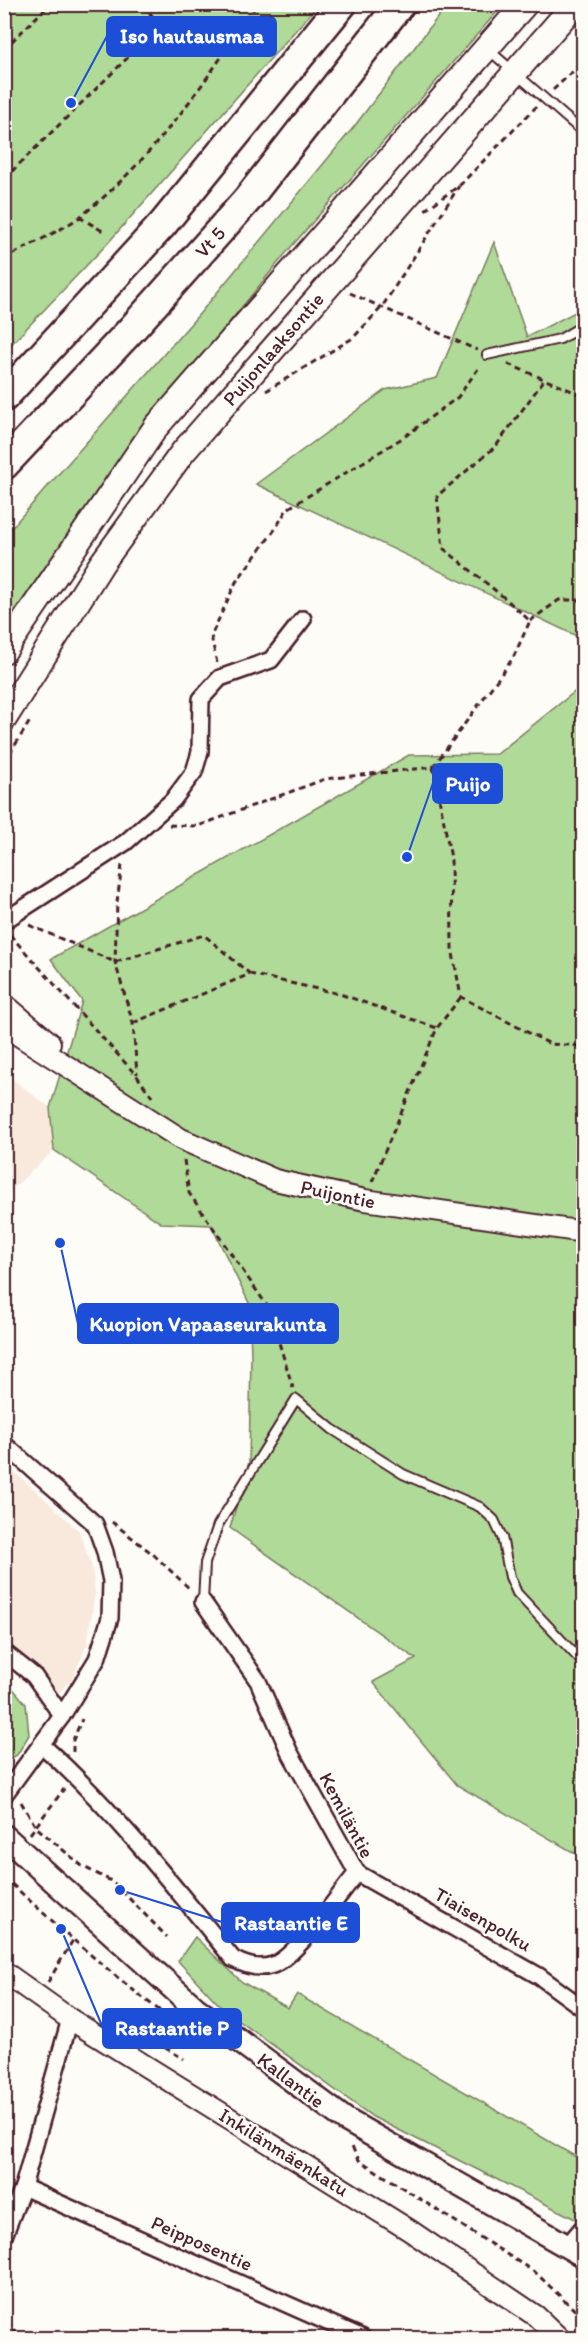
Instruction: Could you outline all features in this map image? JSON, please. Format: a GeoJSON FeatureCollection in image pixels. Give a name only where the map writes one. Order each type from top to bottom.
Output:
{"type":"FeatureCollection","features":[{"type":"Feature","properties":{"kind":"highway"},"geometry":{"type":"LineString","coordinates":[[4,397],[163,224],[342,4]]}},
{"type":"Feature","properties":{"kind":"highway","name":"Vt 5"},"geometry":{"type":"LineString","coordinates":[[4,465],[130,331],[247,200],[400,4]]}},
{"type":"Feature","properties":{"kind":"main road","name":"Puijonlaaksontie"},"geometry":{"type":"LineString","coordinates":[[4,651],[156,427],[525,4]]}},
{"type":"Feature","properties":{"kind":"main road","name":"Puijonlaaksontie"},"geometry":{"type":"LineString","coordinates":[[4,719],[102,563],[183,452],[575,4]]}},
{"type":"Feature","properties":{"kind":"main road","name":"Kallantie"},"geometry":{"type":"LineString","coordinates":[[4,1836],[195,2008],[346,2120],[575,2251]]}},
{"type":"Feature","properties":{"kind":"street"},"geometry":{"type":"LineString","coordinates":[[7,922],[126,842],[173,800],[194,772],[200,752],[201,699],[220,678],[271,660],[303,619]]}},
{"type":"Feature","properties":{"kind":"street","name":"Puijontie"},"geometry":{"type":"LineString","coordinates":[[4,1005],[111,1095]]}},
{"type":"Feature","properties":{"kind":"street","name":"Puijontie"},"geometry":{"type":"LineString","coordinates":[[4,1026],[182,1139],[275,1180],[365,1200],[584,1232]]}},
{"type":"Feature","properties":{"kind":"street"},"geometry":{"type":"LineString","coordinates":[[4,1444],[95,1524],[105,1552],[111,1581],[110,1618],[97,1659],[62,1716],[8,1791]]}},
{"type":"Feature","properties":{"kind":"street","name":"Kemiläntie"},"geometry":{"type":"LineString","coordinates":[[42,1745],[73,1774],[152,1860],[233,1959],[244,1965],[256,1967],[272,1965],[283,1960],[357,1872],[289,1751],[258,1681],[203,1602]]}},
{"type":"Feature","properties":{"kind":"street"},"geometry":{"type":"LineString","coordinates":[[4,1652],[34,1676],[62,1716]]}},
{"type":"Feature","properties":{"kind":"street","name":"Tiaisenpolku"},"geometry":{"type":"LineString","coordinates":[[357,1872],[539,1976],[584,2009]]}},
{"type":"Feature","properties":{"kind":"street","name":"Inkilänmäenkatu"},"geometry":{"type":"LineString","coordinates":[[4,1972],[70,2019],[410,2230],[536,2316],[559,2338]]}},
{"type":"Feature","properties":{"kind":"street"},"geometry":{"type":"LineString","coordinates":[[4,2236],[10,2207],[23,2187],[70,2019]]}},
{"type":"Feature","properties":{"kind":"street","name":"Peipposentie"},"geometry":{"type":"LineString","coordinates":[[23,2187],[363,2338]]}},
{"type":"Feature","properties":{"kind":"street"},"geometry":{"type":"LineString","coordinates":[[575,2251],[584,2226]]}},
{"type":"Feature","properties":{"kind":"street"},"geometry":{"type":"LineString","coordinates":[[4,2336],[9,2338]]}},
{"type":"Feature","properties":{"kind":"lane"},"geometry":{"type":"LineString","coordinates":[[487,48],[584,133]]}},
{"type":"Feature","properties":{"kind":"lane"},"geometry":{"type":"LineString","coordinates":[[488,355],[560,339],[584,324]]}},
{"type":"Feature","properties":{"kind":"lane"},"geometry":{"type":"LineString","coordinates":[[203,1602],[205,1563],[218,1525],[296,1399],[332,1429],[403,1474],[480,1507],[494,1520],[502,1537],[510,1577],[517,1593],[584,1664]]}},
{"type":"Feature","properties":{"kind":"path"},"geometry":{"type":"LineString","coordinates":[[4,49],[50,4]]}},
{"type":"Feature","properties":{"kind":"path"},"geometry":{"type":"LineString","coordinates":[[4,179],[161,25],[141,4]]}},
{"type":"Feature","properties":{"kind":"path"},"geometry":{"type":"LineString","coordinates":[[4,259],[79,217],[119,182],[159,141],[220,60],[257,4]]}},
{"type":"Feature","properties":{"kind":"path"},"geometry":{"type":"LineString","coordinates":[[422,212],[460,184],[584,61]]}},
{"type":"Feature","properties":{"kind":"path"},"geometry":{"type":"LineString","coordinates":[[258,396],[352,338],[382,308],[460,184]]}},
{"type":"Feature","properties":{"kind":"path"},"geometry":{"type":"LineString","coordinates":[[79,217],[106,232]]}},
{"type":"Feature","properties":{"kind":"path"},"geometry":{"type":"LineString","coordinates":[[350,293],[584,396]]}},
{"type":"Feature","properties":{"kind":"path"},"geometry":{"type":"LineString","coordinates":[[220,678],[211,636],[236,582],[276,528],[287,509],[404,437],[458,397],[488,355]]}},
{"type":"Feature","properties":{"kind":"path"},"geometry":{"type":"LineString","coordinates":[[530,621],[443,548],[437,496],[496,446],[544,380]]}},
{"type":"Feature","properties":{"kind":"path"},"geometry":{"type":"LineString","coordinates":[[147,825],[198,826],[325,779],[433,767],[513,658],[530,621],[559,600],[584,600]]}},
{"type":"Feature","properties":{"kind":"path"},"geometry":{"type":"LineString","coordinates":[[4,763],[35,713]]}},
{"type":"Feature","properties":{"kind":"path"},"geometry":{"type":"LineString","coordinates":[[365,1200],[437,1028],[461,997],[452,948],[451,858],[433,767]]}},
{"type":"Feature","properties":{"kind":"path"},"geometry":{"type":"LineString","coordinates":[[126,842],[117,902],[115,962],[134,1023],[137,1076]]}},
{"type":"Feature","properties":{"kind":"path"},"geometry":{"type":"LineString","coordinates":[[7,922],[115,962],[204,935],[250,974],[340,994],[437,1028]]}},
{"type":"Feature","properties":{"kind":"path"},"geometry":{"type":"LineString","coordinates":[[7,922],[137,1076],[156,1103]]}},
{"type":"Feature","properties":{"kind":"path"},"geometry":{"type":"LineString","coordinates":[[134,1023],[250,974]]}},
{"type":"Feature","properties":{"kind":"path"},"geometry":{"type":"LineString","coordinates":[[461,997],[550,1044],[584,1046]]}},
{"type":"Feature","properties":{"kind":"path"},"geometry":{"type":"LineString","coordinates":[[182,1139],[189,1193],[268,1307],[296,1399]]}},
{"type":"Feature","properties":{"kind":"path"},"geometry":{"type":"LineString","coordinates":[[109,1525],[105,1516],[154,1555],[203,1602]]}},
{"type":"Feature","properties":{"kind":"path"},"geometry":{"type":"LineString","coordinates":[[36,1827],[73,1774],[73,1740],[82,1718]]}},
{"type":"Feature","properties":{"kind":"path"},"geometry":{"type":"LineString","coordinates":[[8,1791],[36,1827],[82,1866],[112,1882],[167,1937]]}},
{"type":"Feature","properties":{"kind":"path"},"geometry":{"type":"LineString","coordinates":[[47,1983],[73,1940]]}},
{"type":"Feature","properties":{"kind":"path"},"geometry":{"type":"LineString","coordinates":[[349,2140],[359,2160],[536,2272],[584,2319]]}},
{"type":"Feature","properties":{"kind":"shaded area"},"geometry":{"type":"Polygon","coordinates":[[[5,1073],[50,1108],[54,1150],[5,1196],[5,1073]]]}},
{"type":"Feature","properties":{"kind":"shaded area"},"geometry":{"type":"Polygon","coordinates":[[[5,1464],[79,1531],[92,1567],[95,1593],[87,1645],[72,1679],[59,1692],[44,1674],[5,1639],[5,1464]]]}},
{"type":"Feature","properties":{"kind":"green space"},"geometry":{"type":"Polygon","coordinates":[[[4,5],[318,5],[107,244],[5,351],[4,5]]]}},
{"type":"Feature","properties":{"kind":"green space"},"geometry":{"type":"Polygon","coordinates":[[[447,5],[503,5],[291,247],[151,418],[5,629],[5,535],[201,312],[353,128],[447,5]]]}},
{"type":"Feature","properties":{"kind":"green space"},"geometry":{"type":"Polygon","coordinates":[[[494,242],[527,337],[583,308],[583,639],[256,484],[385,390],[437,378],[494,242]]]}},
{"type":"Feature","properties":{"kind":"green space"},"geometry":{"type":"Polygon","coordinates":[[[583,685],[583,1858],[457,1785],[373,1682],[416,1659],[230,1528],[249,1462],[251,1355],[249,1303],[211,1225],[161,1223],[54,1150],[50,1108],[82,1001],[51,959],[409,755],[497,754],[583,685]]]}},
{"type":"Feature","properties":{"kind":"green space"},"geometry":{"type":"Polygon","coordinates":[[[4,1678],[26,1704],[29,1735],[17,1755],[5,1762],[4,1678]]]}},
{"type":"Feature","properties":{"kind":"green space"},"geometry":{"type":"Polygon","coordinates":[[[195,1937],[242,1982],[288,2008],[297,1994],[583,2161],[583,2223],[373,2117],[224,2010],[178,1961],[195,1937]]]}},
{"type":"Feature","properties":{"kind":"place","name":"Iso hautausmaa"},"geometry":{"type":"Point","coordinates":[71,103]}},
{"type":"Feature","properties":{"kind":"place","name":"Puijo"},"geometry":{"type":"Point","coordinates":[407,857]}},
{"type":"Feature","properties":{"kind":"place","name":"Kuopion Vapaaseurakunta"},"geometry":{"type":"Point","coordinates":[60,1243]}},
{"type":"Feature","properties":{"kind":"place","name":"Rastaantie E"},"geometry":{"type":"Point","coordinates":[120,1890]}},
{"type":"Feature","properties":{"kind":"place","name":"Rastaantie P"},"geometry":{"type":"Point","coordinates":[61,1929]}}]}
